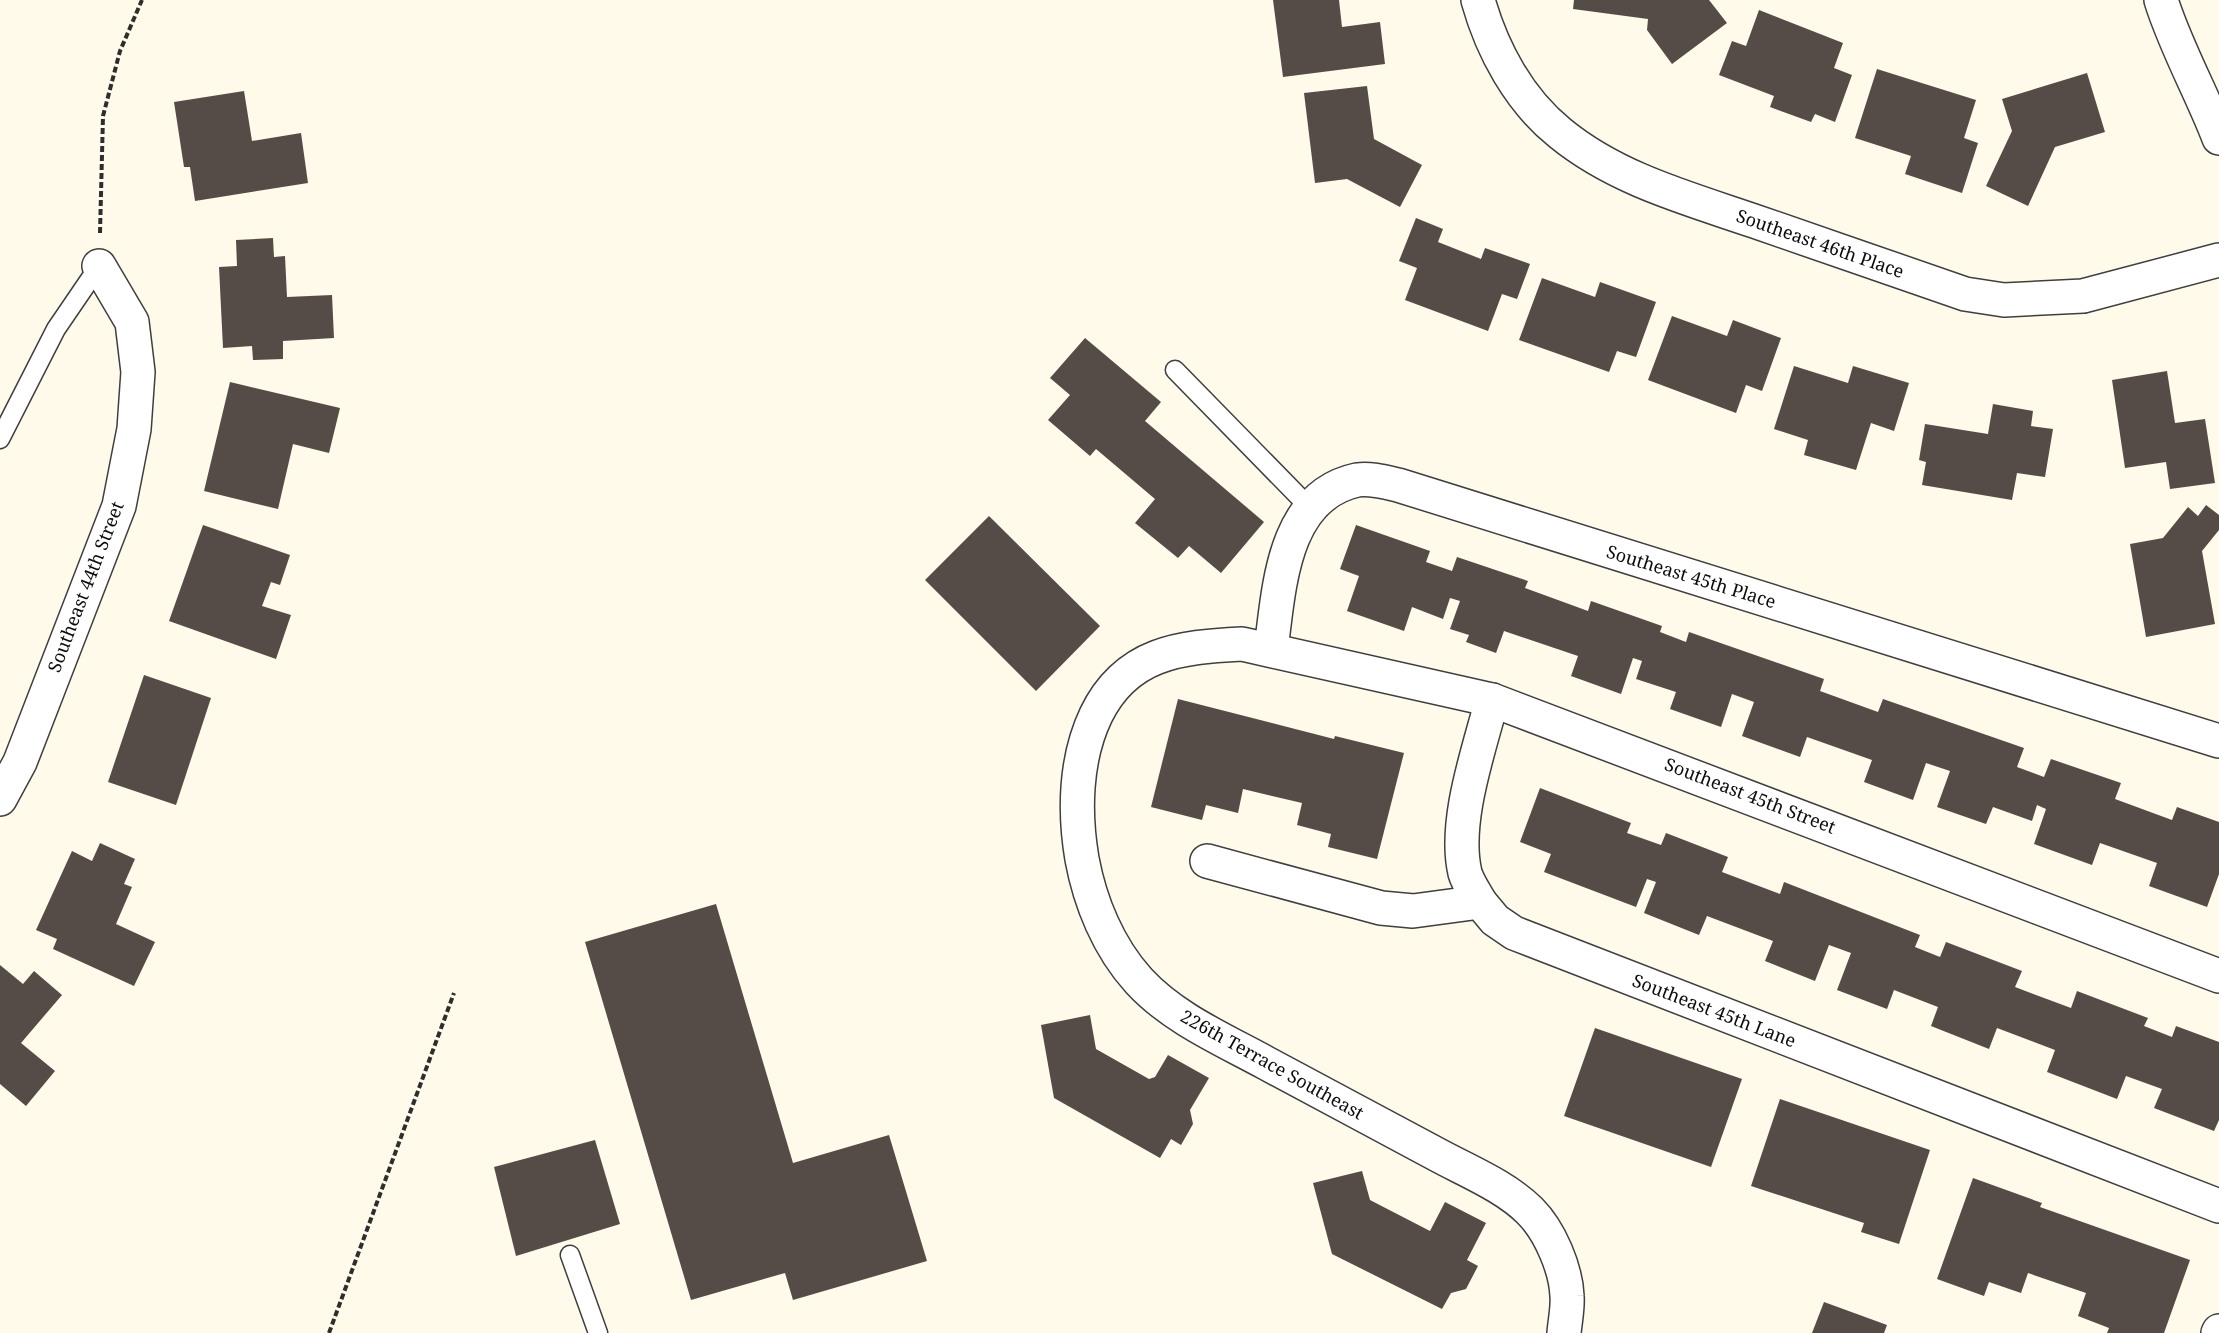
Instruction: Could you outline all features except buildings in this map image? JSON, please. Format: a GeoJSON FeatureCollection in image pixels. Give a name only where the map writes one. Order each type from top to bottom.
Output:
{"type":"FeatureCollection","features":[{"type":"Feature","properties":{"kind":"street"},"geometry":{"type":"LineString","coordinates":[[2161,0],[2172,36],[2205,102],[2219,138]]}},
{"type":"Feature","properties":{"kind":"street","name":"Southeast 46th Place"},"geometry":{"type":"LineString","coordinates":[[1482,15],[1503,64],[1527,98],[1559,133],[1598,159],[1650,185],[1965,294],[2004,300],[2083,296],[2219,260]]}},
{"type":"Feature","properties":{"kind":"street","name":"Southeast 44th Street"},"geometry":{"type":"LineString","coordinates":[[0,800],[20,762],[119,506],[134,429],[138,372],[132,322],[99,266]]}},
{"type":"Feature","properties":{"kind":"street","name":"Southeast 45th Place"},"geometry":{"type":"LineString","coordinates":[[1271,649],[1287,548],[1311,509],[1335,488],[1358,480],[1398,485],[2219,741]]}},
{"type":"Feature","properties":{"kind":"street","name":"226th Terrace Southeast"},"geometry":{"type":"LineString","coordinates":[[1271,649],[1242,644],[1203,646],[1167,652],[1145,661],[1120,680],[1102,703],[1090,727],[1083,756],[1077,803],[1078,835],[1086,880],[1098,918],[1138,980],[1193,1024],[1485,1180],[1531,1212],[1550,1242],[1562,1270],[1567,1296],[1564,1333]]}},
{"type":"Feature","properties":{"kind":"street","name":"Southeast 45th Street"},"geometry":{"type":"LineString","coordinates":[[1271,649],[1492,700],[2219,976]]}},
{"type":"Feature","properties":{"kind":"street","name":"Southeast 45th Lane"},"geometry":{"type":"LineString","coordinates":[[1492,700],[1474,769],[1463,843],[1466,874],[1480,902],[1495,920],[1514,933],[2219,1206]]}},
{"type":"Feature","properties":{"kind":"street"},"geometry":{"type":"LineString","coordinates":[[1207,861],[1381,908],[1424,910],[1480,902]]}},
{"type":"Feature","properties":{"kind":"lane"},"geometry":{"type":"LineString","coordinates":[[0,439],[56,329],[99,266]]}},
{"type":"Feature","properties":{"kind":"lane"},"geometry":{"type":"LineString","coordinates":[[1176,370],[1311,509]]}},
{"type":"Feature","properties":{"kind":"lane"},"geometry":{"type":"LineString","coordinates":[[570,1256],[597,1333]]}},
{"type":"Feature","properties":{"kind":"path"},"geometry":{"type":"LineString","coordinates":[[99,266],[103,116],[120,51],[142,0]]}},
{"type":"Feature","properties":{"kind":"path"},"geometry":{"type":"LineString","coordinates":[[329,1333],[454,993]]}}]}
